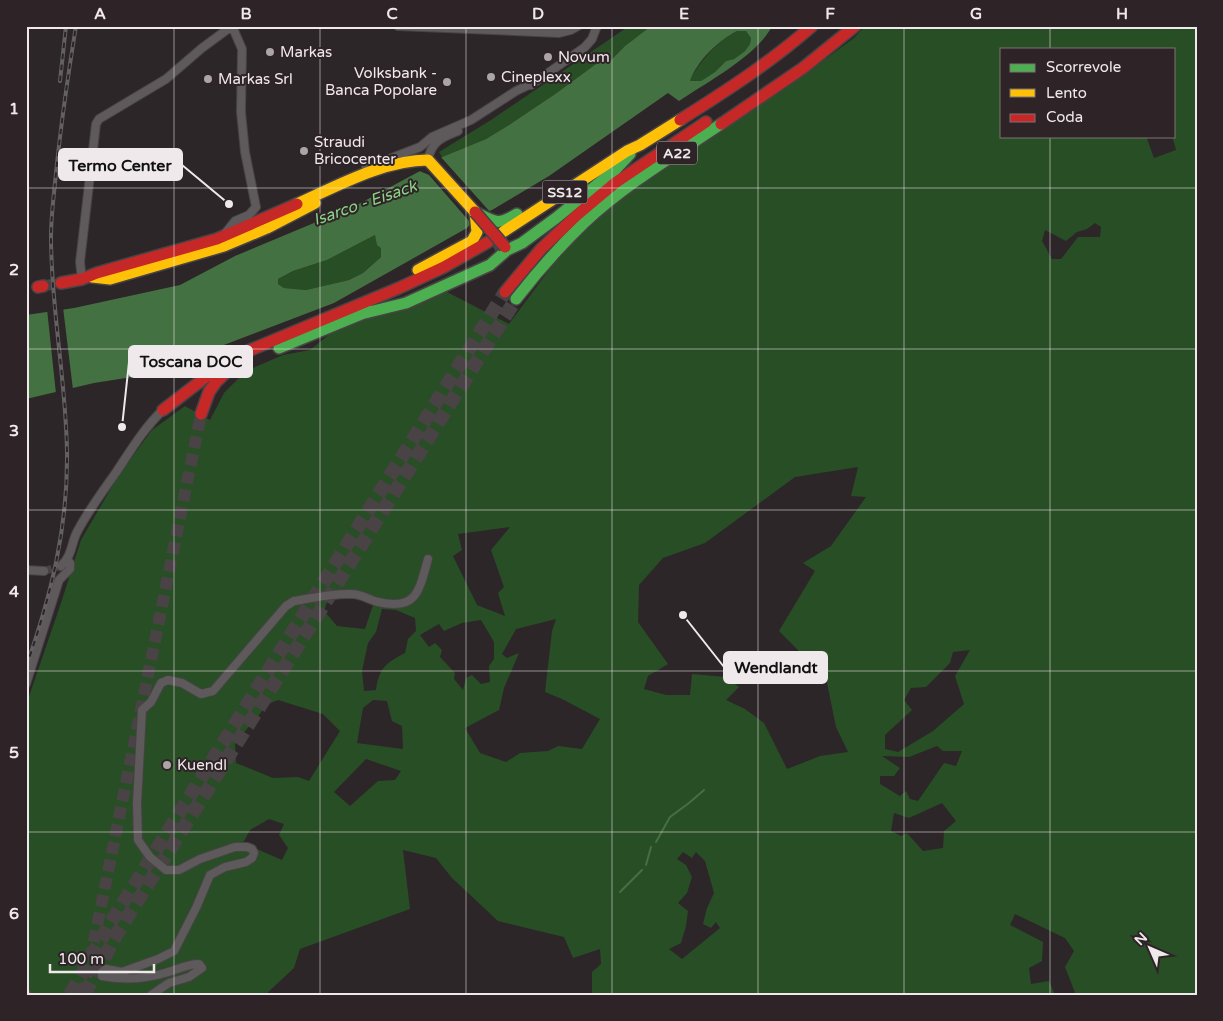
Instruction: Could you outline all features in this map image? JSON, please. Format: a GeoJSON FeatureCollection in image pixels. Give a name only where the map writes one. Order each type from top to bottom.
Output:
{"type":"FeatureCollection","features":[{"type":"Feature","properties":{"kind":"main road","name":"SS12"},"geometry":{"type":"LineString","coordinates":[[201,414],[209,392],[223,373],[248,351],[501,243],[628,153],[758,69],[812,26]]}},
{"type":"Feature","properties":{"kind":"main road","name":"A22"},"geometry":{"type":"LineString","coordinates":[[505,292],[541,249],[614,183],[796,62],[841,26]]}},
{"type":"Feature","properties":{"kind":"main road","name":"A22"},"geometry":{"type":"LineString","coordinates":[[516,298],[542,266],[586,222],[621,192],[803,68],[855,26]]}},
{"type":"Feature","properties":{"kind":"main road"},"geometry":{"type":"LineString","coordinates":[[61,283],[86,278],[97,273],[191,247],[222,236],[366,173],[415,160],[428,160],[501,243],[522,243],[615,170],[628,153]]}},
{"type":"Feature","properties":{"kind":"main road"},"geometry":{"type":"LineString","coordinates":[[475,212],[496,223],[504,222],[606,157],[628,153]]}},
{"type":"Feature","properties":{"kind":"main road"},"geometry":{"type":"LineString","coordinates":[[86,278],[110,279],[224,246],[267,228],[307,207],[398,165]]}},
{"type":"Feature","properties":{"kind":"main road"},"geometry":{"type":"LineString","coordinates":[[341,312],[472,241],[477,232],[475,212]]}},
{"type":"Feature","properties":{"kind":"main road","name":"SS12"},"geometry":{"type":"LineString","coordinates":[[232,366],[361,314],[406,303],[490,265],[501,243]]}},
{"type":"Feature","properties":{"kind":"main road"},"geometry":{"type":"LineString","coordinates":[[163,410],[237,354],[248,351]]}},
{"type":"Feature","properties":{"kind":"street"},"geometry":{"type":"LineString","coordinates":[[86,278],[80,262],[96,124],[99,119],[166,79],[202,48],[232,26],[242,49],[241,112],[245,152],[256,207],[249,216],[235,222],[222,236]]}},
{"type":"Feature","properties":{"kind":"street"},"geometry":{"type":"LineString","coordinates":[[398,26],[559,33],[578,26]]}},
{"type":"Feature","properties":{"kind":"street"},"geometry":{"type":"LineString","coordinates":[[428,160],[430,152],[438,139],[484,118],[585,47],[592,39],[597,26],[605,26]]}},
{"type":"Feature","properties":{"kind":"street"},"geometry":{"type":"LineString","coordinates":[[315,195],[329,183],[420,147],[432,137],[471,120],[516,91],[535,82]]}},
{"type":"Feature","properties":{"kind":"street"},"geometry":{"type":"LineString","coordinates":[[256,207],[268,212],[304,200]]}},
{"type":"Feature","properties":{"kind":"street"},"geometry":{"type":"LineString","coordinates":[[26,684],[59,580],[70,569],[70,563],[64,563],[76,533],[139,438],[163,410]]}},
{"type":"Feature","properties":{"kind":"street"},"geometry":{"type":"LineString","coordinates":[[151,995],[169,983],[189,977],[202,968],[199,964],[193,964],[162,974],[114,979],[102,976],[102,972],[106,969],[122,972],[158,959],[174,950],[196,908],[210,875],[226,867],[246,862],[252,858],[254,853],[252,849],[247,847],[235,847],[200,859],[179,870],[166,870],[150,857],[138,840],[137,804],[142,710],[151,702],[162,683],[168,680],[182,683],[201,694],[213,691],[286,606],[294,600],[354,594],[380,602],[404,604],[412,600],[417,592],[428,560]]}},
{"type":"Feature","properties":{"kind":"street"},"geometry":{"type":"LineString","coordinates":[[26,570],[44,571]]}},
{"type":"Feature","properties":{"kind":"shaded area"},"geometry":{"type":"Polygon","coordinates":[[[629,26],[651,26],[625,46],[611,60],[604,58],[509,125],[486,139],[442,157],[439,152],[491,120],[629,26]]]}},
{"type":"Feature","properties":{"kind":"shaded area"},"geometry":{"type":"Polygon","coordinates":[[[865,26],[1197,26],[1197,995],[1076,995],[1065,967],[1074,951],[1065,938],[1015,914],[1010,925],[1043,942],[1042,961],[1029,968],[1031,984],[1049,981],[1055,995],[592,995],[592,972],[601,964],[600,949],[573,958],[564,937],[498,921],[452,878],[436,858],[403,850],[410,909],[300,949],[294,968],[265,995],[26,995],[26,705],[81,540],[120,473],[152,430],[185,406],[210,420],[224,393],[246,371],[283,355],[310,350],[336,329],[445,291],[509,324],[563,251],[619,200],[805,74],[854,38],[865,26]],[[1095,223],[1087,229],[1077,232],[1066,241],[1045,230],[1042,241],[1052,259],[1061,259],[1078,237],[1100,237],[1101,227],[1095,223]],[[858,467],[795,477],[705,543],[663,558],[639,585],[638,622],[668,664],[648,676],[644,689],[666,695],[690,695],[692,674],[726,677],[739,687],[726,700],[745,709],[764,723],[787,769],[820,756],[848,752],[836,727],[826,678],[779,631],[815,571],[803,563],[831,546],[866,497],[851,496],[858,467]],[[510,527],[458,534],[462,550],[453,556],[477,605],[505,616],[498,593],[504,587],[491,550],[510,527]],[[354,596],[328,599],[324,611],[337,626],[365,629],[374,602],[354,596]],[[382,609],[376,632],[368,643],[362,671],[364,691],[376,690],[379,676],[384,667],[405,653],[408,639],[416,631],[415,618],[396,610],[382,609]],[[556,619],[516,629],[502,654],[507,658],[519,653],[504,688],[499,710],[465,728],[480,753],[506,762],[520,753],[548,751],[558,746],[582,749],[600,719],[545,692],[552,631],[556,619]],[[481,620],[462,623],[444,631],[439,624],[420,635],[429,647],[435,643],[442,650],[440,657],[455,673],[454,679],[463,690],[466,678],[472,675],[481,684],[490,682],[489,666],[494,659],[494,642],[481,620]],[[970,650],[953,652],[950,663],[926,687],[911,688],[904,700],[912,710],[885,735],[885,749],[898,752],[933,731],[964,704],[955,676],[970,650]],[[278,700],[266,705],[235,742],[236,763],[273,778],[298,777],[309,781],[340,731],[323,714],[278,700]],[[373,700],[363,708],[357,743],[403,749],[402,726],[392,721],[387,701],[373,700]],[[937,746],[909,757],[882,756],[900,768],[894,776],[880,776],[880,784],[900,796],[906,791],[910,799],[918,801],[944,763],[956,766],[962,751],[943,751],[937,746]],[[366,759],[334,792],[350,806],[378,781],[395,780],[401,771],[366,759]],[[942,803],[909,818],[894,813],[891,831],[901,836],[907,833],[923,851],[943,848],[944,831],[956,821],[942,803]],[[269,819],[250,830],[243,843],[282,860],[288,848],[279,835],[284,824],[269,819]],[[683,852],[677,859],[686,865],[692,877],[687,893],[678,903],[688,911],[686,926],[681,943],[669,949],[682,959],[720,928],[716,922],[711,928],[703,924],[707,908],[714,893],[705,861],[696,852],[692,858],[683,852]]]}},
{"type":"Feature","properties":{"kind":"shaded area"},"geometry":{"type":"Polygon","coordinates":[[[737,31],[746,31],[751,37],[750,44],[745,51],[734,59],[726,61],[715,72],[701,81],[689,81],[709,53],[729,35],[737,31]]]}},
{"type":"Feature","properties":{"kind":"shaded area"},"geometry":{"type":"Polygon","coordinates":[[[375,235],[381,248],[381,257],[363,273],[349,280],[306,290],[284,288],[278,284],[278,279],[293,271],[327,260],[375,235]]]}},
{"type":"Feature","properties":{"kind":"water","name":"Isarco - Eisack"},"geometry":{"type":"Polygon","coordinates":[[[651,26],[772,26],[756,47],[717,77],[679,101],[668,93],[549,176],[475,219],[467,228],[334,303],[145,375],[94,383],[26,399],[26,315],[74,308],[180,285],[235,256],[357,205],[425,170],[442,157],[486,139],[558,92],[604,58],[611,60],[625,46],[651,26]],[[737,31],[709,52],[698,66],[690,81],[701,81],[715,72],[726,61],[734,59],[745,51],[750,44],[751,38],[746,31],[737,31]],[[375,235],[327,260],[293,271],[278,279],[278,284],[284,288],[306,290],[349,280],[363,273],[381,257],[381,248],[377,245],[375,235]]]}},
{"type":"Feature","properties":{"kind":"pier"},"geometry":{"type":"Polygon","coordinates":[[[440,156],[491,213],[484,215],[471,226],[469,221],[429,175],[417,170],[424,168],[440,156]]]}},
{"type":"Feature","properties":{"kind":"pier"},"geometry":{"type":"Polygon","coordinates":[[[63,307],[73,390],[56,394],[47,309],[63,307]]]}},
{"type":"Feature","properties":{"kind":"waterway"},"geometry":{"type":"LineString","coordinates":[[656,842],[670,817],[704,790]]}},
{"type":"Feature","properties":{"kind":"waterway"},"geometry":{"type":"LineString","coordinates":[[646,865],[651,847]]}},
{"type":"Feature","properties":{"kind":"waterway"},"geometry":{"type":"LineString","coordinates":[[620,892],[642,870]]}},
{"type":"Feature","properties":{"kind":"tunnel"},"geometry":{"type":"LineString","coordinates":[[493,247],[508,238]]}},
{"type":"Feature","properties":{"kind":"tunnel"},"geometry":{"type":"LineString","coordinates":[[43,286],[61,283]]}},
{"type":"Feature","properties":{"kind":"tunnel"},"geometry":{"type":"LineString","coordinates":[[70,995],[108,927],[505,292]]}},
{"type":"Feature","properties":{"kind":"tunnel"},"geometry":{"type":"LineString","coordinates":[[84,995],[118,932],[516,299]]}},
{"type":"Feature","properties":{"kind":"tunnel"},"geometry":{"type":"LineString","coordinates":[[83,995],[201,414]]}},
{"type":"Feature","properties":{"kind":"tunnel"},"geometry":{"type":"LineString","coordinates":[[44,571],[61,566]]}},
{"type":"Feature","properties":{"kind":"railway"},"geometry":{"type":"LineString","coordinates":[[60,81],[66,26]]}},
{"type":"Feature","properties":{"kind":"railway"},"geometry":{"type":"LineString","coordinates":[[26,667],[50,588],[65,508],[67,480],[66,425],[53,291],[51,229],[60,136],[76,26]]}},
{"type":"Feature","properties":{"kind":"traffic: fast"},"geometry":{"type":"LineString","coordinates":[[516,299],[540,269],[601,208],[651,170],[721,124]]}},
{"type":"Feature","properties":{"kind":"traffic: fast"},"geometry":{"type":"LineString","coordinates":[[361,314],[406,303],[490,265],[507,250],[522,243],[556,218],[615,170],[630,154]]}},
{"type":"Feature","properties":{"kind":"traffic: fast"},"geometry":{"type":"LineString","coordinates":[[475,212],[496,221],[505,220],[517,214]]}},
{"type":"Feature","properties":{"kind":"traffic: fast"},"geometry":{"type":"LineString","coordinates":[[279,348],[369,311]]}},
{"type":"Feature","properties":{"kind":"traffic: slow"},"geometry":{"type":"LineString","coordinates":[[503,232],[627,151],[680,120]]}},
{"type":"Feature","properties":{"kind":"traffic: slow"},"geometry":{"type":"LineString","coordinates":[[297,204],[344,182],[378,169],[411,161],[428,160],[475,212]]}},
{"type":"Feature","properties":{"kind":"traffic: slow"},"geometry":{"type":"LineString","coordinates":[[92,277],[110,279],[224,246],[267,228],[315,203]]}},
{"type":"Feature","properties":{"kind":"traffic: slow"},"geometry":{"type":"LineString","coordinates":[[418,270],[472,241],[477,232],[475,212]]}},
{"type":"Feature","properties":{"kind":"traffic: jam"},"geometry":{"type":"LineString","coordinates":[[680,120],[764,64],[812,26]]}},
{"type":"Feature","properties":{"kind":"traffic: jam"},"geometry":{"type":"LineString","coordinates":[[721,124],[803,68],[855,26]]}},
{"type":"Feature","properties":{"kind":"traffic: jam"},"geometry":{"type":"LineString","coordinates":[[505,292],[541,249],[577,215],[615,183],[706,122]]}},
{"type":"Feature","properties":{"kind":"traffic: jam"},"geometry":{"type":"LineString","coordinates":[[61,283],[82,279],[217,239],[297,204]]}},
{"type":"Feature","properties":{"kind":"traffic: jam"},"geometry":{"type":"LineString","coordinates":[[475,212],[505,247]]}},
{"type":"Feature","properties":{"kind":"traffic: jam"},"geometry":{"type":"LineString","coordinates":[[201,414],[209,392],[216,382],[248,351],[399,288],[444,267],[488,242]]}},
{"type":"Feature","properties":{"kind":"traffic: jam"},"geometry":{"type":"LineString","coordinates":[[38,287],[43,286]]}},
{"type":"Feature","properties":{"kind":"traffic: jam"},"geometry":{"type":"LineString","coordinates":[[163,410],[224,363]]}},
{"type":"Feature","properties":{"kind":"place","name":"Markas"},"geometry":{"type":"Point","coordinates":[270,52]}},
{"type":"Feature","properties":{"kind":"place","name":"Novum"},"geometry":{"type":"Point","coordinates":[548,57]}},
{"type":"Feature","properties":{"kind":"place","name":"Cineplexx"},"geometry":{"type":"Point","coordinates":[491,77]}},
{"type":"Feature","properties":{"kind":"place","name":"Markas Srl"},"geometry":{"type":"Point","coordinates":[208,79]}},
{"type":"Feature","properties":{"kind":"place","name":"Volksbank - Banca Popolare"},"geometry":{"type":"Point","coordinates":[447,82]}},
{"type":"Feature","properties":{"kind":"place","name":"Straudi Bricocenter"},"geometry":{"type":"Point","coordinates":[304,151]}},
{"type":"Feature","properties":{"kind":"place","name":"Termo Center"},"geometry":{"type":"Point","coordinates":[229,204]}},
{"type":"Feature","properties":{"kind":"place","name":"Toscana DOC"},"geometry":{"type":"Point","coordinates":[122,427]}},
{"type":"Feature","properties":{"kind":"place","name":"Wendlandt"},"geometry":{"type":"Point","coordinates":[683,615]}},
{"type":"Feature","properties":{"kind":"place","name":"Kuendl"},"geometry":{"type":"Point","coordinates":[167,765]}}]}
